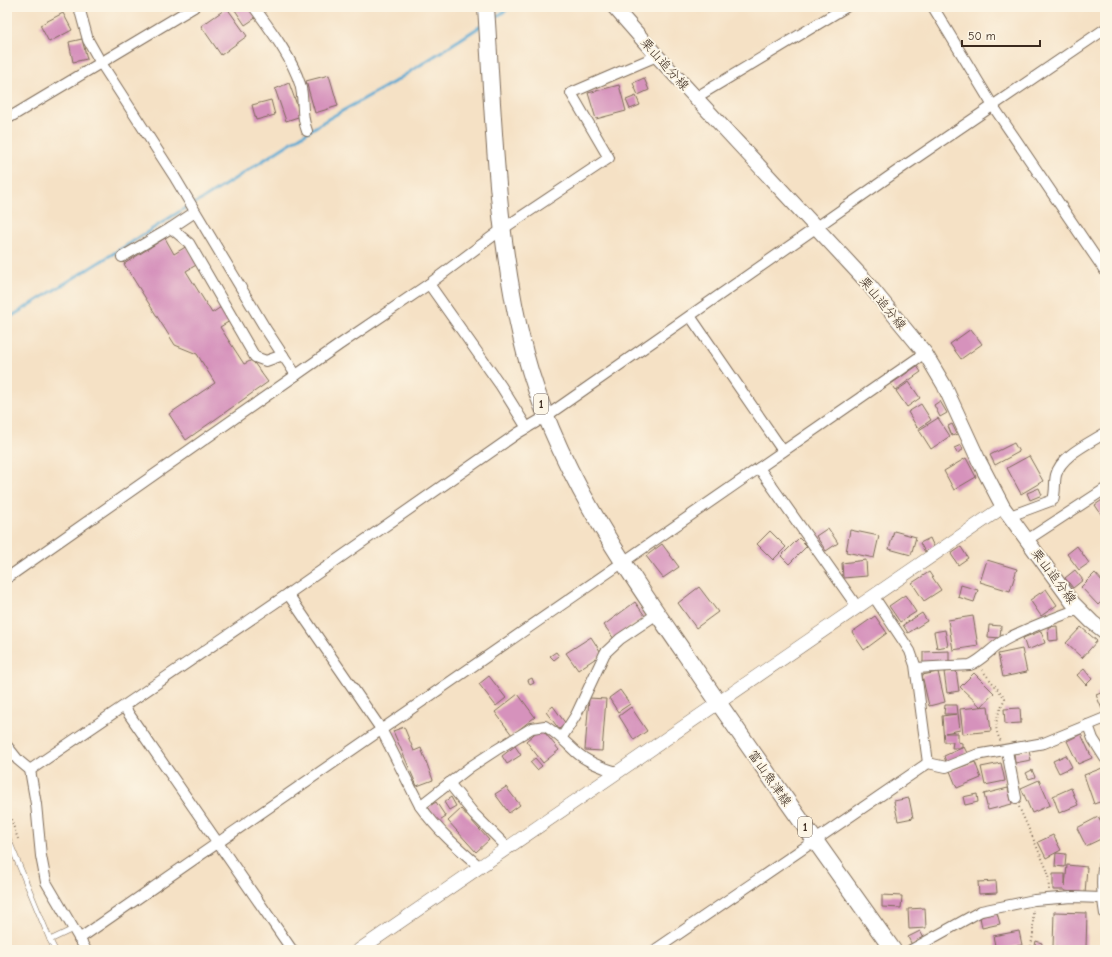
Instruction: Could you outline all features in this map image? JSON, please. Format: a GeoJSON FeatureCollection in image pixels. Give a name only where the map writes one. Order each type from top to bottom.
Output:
{"type":"FeatureCollection","features":[{"type":"Feature","properties":{"kind":"main road","name":"栗山追分線"},"geometry":{"type":"LineString","coordinates":[[614,7],[695,98],[865,280],[925,353],[944,385],[979,461],[1006,512],[1079,609],[1105,632]]}},
{"type":"Feature","properties":{"kind":"main road","name":"1"},"geometry":{"type":"LineString","coordinates":[[486,12],[501,230],[525,355],[545,417],[590,511],[622,562],[718,703]]}},
{"type":"Feature","properties":{"kind":"main road","name":"富山魚津線"},"geometry":{"type":"LineString","coordinates":[[718,703],[893,950]]}},
{"type":"Feature","properties":{"kind":"street"},"geometry":{"type":"LineString","coordinates":[[79,7],[88,40],[101,63],[296,375]]}},
{"type":"Feature","properties":{"kind":"street"},"geometry":{"type":"LineString","coordinates":[[7,119],[194,7]]}},
{"type":"Feature","properties":{"kind":"street"},"geometry":{"type":"LineString","coordinates":[[254,7],[278,41],[300,83],[304,100],[303,120],[308,131]]}},
{"type":"Feature","properties":{"kind":"street"},"geometry":{"type":"LineString","coordinates":[[695,98],[846,7]]}},
{"type":"Feature","properties":{"kind":"street"},"geometry":{"type":"LineString","coordinates":[[933,7],[993,106],[1105,271]]}},
{"type":"Feature","properties":{"kind":"street"},"geometry":{"type":"LineString","coordinates":[[30,770],[545,417],[1105,29]]}},
{"type":"Feature","properties":{"kind":"street"},"geometry":{"type":"LineString","coordinates":[[7,578],[296,375],[429,284],[501,230],[609,158],[571,93],[657,56]]}},
{"type":"Feature","properties":{"kind":"street"},"geometry":{"type":"LineString","coordinates":[[122,257],[195,212]]}},
{"type":"Feature","properties":{"kind":"street"},"geometry":{"type":"LineString","coordinates":[[171,228],[189,243],[255,357],[266,361],[283,355]]}},
{"type":"Feature","properties":{"kind":"street"},"geometry":{"type":"LineString","coordinates":[[429,284],[501,386],[527,428]]}},
{"type":"Feature","properties":{"kind":"street"},"geometry":{"type":"LineString","coordinates":[[690,316],[783,451]]}},
{"type":"Feature","properties":{"kind":"street"},"geometry":{"type":"LineString","coordinates":[[79,939],[925,353]]}},
{"type":"Feature","properties":{"kind":"street"},"geometry":{"type":"LineString","coordinates":[[359,950],[874,597],[1006,512],[1054,500],[1056,492],[1056,475],[1062,463],[1105,433]]}},
{"type":"Feature","properties":{"kind":"street"},"geometry":{"type":"LineString","coordinates":[[759,468],[858,608]]}},
{"type":"Feature","properties":{"kind":"street"},"geometry":{"type":"LineString","coordinates":[[1027,540],[1105,489]]}},
{"type":"Feature","properties":{"kind":"street"},"geometry":{"type":"LineString","coordinates":[[288,594],[381,729],[420,806],[431,821],[449,840],[480,867]]}},
{"type":"Feature","properties":{"kind":"street"},"geometry":{"type":"LineString","coordinates":[[874,597],[910,651],[916,668],[928,763]]}},
{"type":"Feature","properties":{"kind":"street"},"geometry":{"type":"LineString","coordinates":[[916,668],[970,664],[976,662],[1004,640],[1079,609]]}},
{"type":"Feature","properties":{"kind":"street"},"geometry":{"type":"LineString","coordinates":[[562,737],[576,715],[605,653],[620,639],[657,614]]}},
{"type":"Feature","properties":{"kind":"street"},"geometry":{"type":"LineString","coordinates":[[124,707],[292,950]]}},
{"type":"Feature","properties":{"kind":"street"},"geometry":{"type":"LineString","coordinates":[[655,950],[928,763],[946,767],[976,755],[1007,751],[1044,743],[1105,718]]}},
{"type":"Feature","properties":{"kind":"street"},"geometry":{"type":"LineString","coordinates":[[1088,725],[1093,739],[1105,758]]}},
{"type":"Feature","properties":{"kind":"street"},"geometry":{"type":"LineString","coordinates":[[420,806],[470,767],[532,728],[545,726],[562,737],[577,753],[601,768],[618,772]]}},
{"type":"Feature","properties":{"kind":"street"},"geometry":{"type":"LineString","coordinates":[[7,746],[18,760],[30,770],[36,804],[40,856],[46,882],[86,950]]}},
{"type":"Feature","properties":{"kind":"street"},"geometry":{"type":"LineString","coordinates":[[1007,751],[1016,798]]}},
{"type":"Feature","properties":{"kind":"street"},"geometry":{"type":"LineString","coordinates":[[449,783],[474,814],[508,848]]}},
{"type":"Feature","properties":{"kind":"street"},"geometry":{"type":"LineString","coordinates":[[1105,858],[1102,868],[1102,898],[1105,914]]}},
{"type":"Feature","properties":{"kind":"street"},"geometry":{"type":"LineString","coordinates":[[910,950],[980,911],[1034,900],[1072,897],[1102,898]]}},
{"type":"Feature","properties":{"kind":"lane"},"geometry":{"type":"LineString","coordinates":[[7,836],[55,950]]}},
{"type":"Feature","properties":{"kind":"lane"},"geometry":{"type":"LineString","coordinates":[[50,940],[74,929]]}},
{"type":"Feature","properties":{"kind":"path"},"geometry":{"type":"LineString","coordinates":[[976,662],[1005,698],[995,720],[998,737],[1007,751]]}},
{"type":"Feature","properties":{"kind":"path"},"geometry":{"type":"LineString","coordinates":[[1016,798],[1048,872],[1049,899]]}},
{"type":"Feature","properties":{"kind":"path"},"geometry":{"type":"LineString","coordinates":[[1030,950],[1033,935],[1034,900]]}},
{"type":"Feature","properties":{"kind":"building"},"geometry":{"type":"Polygon","coordinates":[[[233,7],[251,7],[257,17],[245,25],[233,7]]]}},
{"type":"Feature","properties":{"kind":"building"},"geometry":{"type":"Polygon","coordinates":[[[227,8],[247,36],[221,55],[201,26],[227,8]]]}},
{"type":"Feature","properties":{"kind":"building"},"geometry":{"type":"Polygon","coordinates":[[[63,13],[72,30],[49,42],[40,25],[63,13]]]}},
{"type":"Feature","properties":{"kind":"building"},"geometry":{"type":"Polygon","coordinates":[[[82,39],[87,59],[73,62],[69,42],[82,39]]]}},
{"type":"Feature","properties":{"kind":"building"},"geometry":{"type":"Polygon","coordinates":[[[329,75],[338,106],[315,113],[306,81],[329,75]]]}},
{"type":"Feature","properties":{"kind":"building"},"geometry":{"type":"Polygon","coordinates":[[[644,78],[649,90],[638,95],[633,83],[644,78]]]}},
{"type":"Feature","properties":{"kind":"building"},"geometry":{"type":"Polygon","coordinates":[[[289,83],[301,116],[286,121],[275,89],[289,83]]]}},
{"type":"Feature","properties":{"kind":"building"},"geometry":{"type":"Polygon","coordinates":[[[619,85],[626,111],[596,119],[588,93],[619,85]]]}},
{"type":"Feature","properties":{"kind":"building"},"geometry":{"type":"Polygon","coordinates":[[[636,96],[640,105],[630,109],[626,100],[636,96]]]}},
{"type":"Feature","properties":{"kind":"building"},"geometry":{"type":"Polygon","coordinates":[[[271,100],[275,115],[256,120],[252,105],[271,100]]]}},
{"type":"Feature","properties":{"kind":"building"},"geometry":{"type":"Polygon","coordinates":[[[165,238],[174,254],[187,246],[198,264],[186,271],[212,313],[221,307],[230,321],[220,327],[244,364],[252,360],[268,382],[186,440],[169,414],[215,383],[197,354],[175,345],[124,264],[165,238]]]}},
{"type":"Feature","properties":{"kind":"building"},"geometry":{"type":"Polygon","coordinates":[[[971,329],[982,344],[961,359],[950,344],[971,329]]]}},
{"type":"Feature","properties":{"kind":"building"},"geometry":{"type":"Polygon","coordinates":[[[917,366],[921,372],[895,390],[891,384],[917,366]]]}},
{"type":"Feature","properties":{"kind":"building"},"geometry":{"type":"Polygon","coordinates":[[[909,382],[920,398],[907,407],[896,391],[909,382]]]}},
{"type":"Feature","properties":{"kind":"building"},"geometry":{"type":"Polygon","coordinates":[[[940,401],[947,413],[940,417],[934,405],[940,401]]]}},
{"type":"Feature","properties":{"kind":"building"},"geometry":{"type":"Polygon","coordinates":[[[921,404],[931,420],[918,429],[908,412],[921,404]]]}},
{"type":"Feature","properties":{"kind":"building"},"geometry":{"type":"Polygon","coordinates":[[[938,418],[950,436],[931,449],[919,430],[938,418]]]}},
{"type":"Feature","properties":{"kind":"building"},"geometry":{"type":"Polygon","coordinates":[[[952,424],[957,434],[952,436],[948,426],[952,424]]]}},
{"type":"Feature","properties":{"kind":"building"},"geometry":{"type":"Polygon","coordinates":[[[1014,443],[1019,452],[995,465],[990,455],[1014,443]]]}},
{"type":"Feature","properties":{"kind":"building"},"geometry":{"type":"Polygon","coordinates":[[[961,445],[963,450],[957,453],[954,448],[961,445]]]}},
{"type":"Feature","properties":{"kind":"building"},"geometry":{"type":"Polygon","coordinates":[[[1029,456],[1043,481],[1021,494],[1007,468],[1029,456]]]}},
{"type":"Feature","properties":{"kind":"building"},"geometry":{"type":"Polygon","coordinates":[[[966,458],[976,477],[954,490],[944,471],[966,458]]]}},
{"type":"Feature","properties":{"kind":"building"},"geometry":{"type":"Polygon","coordinates":[[[1039,488],[1042,495],[1030,500],[1027,493],[1039,488]]]}},
{"type":"Feature","properties":{"kind":"building"},"geometry":{"type":"Polygon","coordinates":[[[1105,498],[1105,520],[1095,505],[1105,498]]]}},
{"type":"Feature","properties":{"kind":"building"},"geometry":{"type":"Polygon","coordinates":[[[828,528],[838,543],[826,551],[816,536],[828,528]]]}},
{"type":"Feature","properties":{"kind":"building"},"geometry":{"type":"Polygon","coordinates":[[[850,530],[879,536],[874,558],[846,552],[850,530]]]}},
{"type":"Feature","properties":{"kind":"building"},"geometry":{"type":"Polygon","coordinates":[[[770,531],[786,547],[773,560],[757,544],[770,531]]]}},
{"type":"Feature","properties":{"kind":"building"},"geometry":{"type":"Polygon","coordinates":[[[894,531],[916,537],[911,555],[889,549],[894,531]]]}},
{"type":"Feature","properties":{"kind":"building"},"geometry":{"type":"Polygon","coordinates":[[[799,538],[807,546],[789,564],[781,556],[799,538]]]}},
{"type":"Feature","properties":{"kind":"building"},"geometry":{"type":"Polygon","coordinates":[[[930,538],[934,547],[925,552],[920,543],[930,538]]]}},
{"type":"Feature","properties":{"kind":"building"},"geometry":{"type":"Polygon","coordinates":[[[662,544],[679,567],[663,578],[646,556],[662,544]]]}},
{"type":"Feature","properties":{"kind":"building"},"geometry":{"type":"Polygon","coordinates":[[[1077,546],[1089,563],[1079,570],[1067,554],[1077,546]]]}},
{"type":"Feature","properties":{"kind":"building"},"geometry":{"type":"Polygon","coordinates":[[[961,547],[968,558],[958,565],[951,554],[961,547]]]}},
{"type":"Feature","properties":{"kind":"building"},"geometry":{"type":"Polygon","coordinates":[[[866,560],[867,576],[843,578],[842,563],[866,560]]]}},
{"type":"Feature","properties":{"kind":"building"},"geometry":{"type":"Polygon","coordinates":[[[987,560],[1017,569],[1010,591],[980,582],[987,560]]]}},
{"type":"Feature","properties":{"kind":"building"},"geometry":{"type":"Polygon","coordinates":[[[1075,570],[1083,580],[1073,588],[1065,578],[1075,570]]]}},
{"type":"Feature","properties":{"kind":"building"},"geometry":{"type":"Polygon","coordinates":[[[929,572],[941,590],[924,601],[912,583],[929,572]]]}},
{"type":"Feature","properties":{"kind":"building"},"geometry":{"type":"Polygon","coordinates":[[[1095,573],[1105,584],[1105,598],[1098,605],[1081,587],[1095,573]]]}},
{"type":"Feature","properties":{"kind":"building"},"geometry":{"type":"Polygon","coordinates":[[[961,585],[978,590],[974,602],[958,597],[961,585]]]}},
{"type":"Feature","properties":{"kind":"building"},"geometry":{"type":"Polygon","coordinates":[[[699,587],[718,612],[696,628],[678,603],[699,587]]]}},
{"type":"Feature","properties":{"kind":"building"},"geometry":{"type":"Polygon","coordinates":[[[1046,589],[1057,605],[1041,616],[1030,600],[1046,589]]]}},
{"type":"Feature","properties":{"kind":"building"},"geometry":{"type":"Polygon","coordinates":[[[905,595],[916,612],[900,622],[889,606],[905,595]]]}},
{"type":"Feature","properties":{"kind":"building"},"geometry":{"type":"Polygon","coordinates":[[[635,602],[645,616],[614,639],[604,625],[635,602]]]}},
{"type":"Feature","properties":{"kind":"building"},"geometry":{"type":"Polygon","coordinates":[[[922,613],[927,621],[908,633],[903,625],[922,613]]]}},
{"type":"Feature","properties":{"kind":"building"},"geometry":{"type":"Polygon","coordinates":[[[875,616],[887,633],[864,650],[852,632],[875,616]]]}},
{"type":"Feature","properties":{"kind":"building"},"geometry":{"type":"Polygon","coordinates":[[[973,616],[978,646],[953,650],[948,620],[973,616]]]}},
{"type":"Feature","properties":{"kind":"building"},"geometry":{"type":"Polygon","coordinates":[[[989,625],[1001,626],[1000,638],[988,637],[989,625]]]}},
{"type":"Feature","properties":{"kind":"building"},"geometry":{"type":"Polygon","coordinates":[[[1057,626],[1058,640],[1049,641],[1048,627],[1057,626]]]}},
{"type":"Feature","properties":{"kind":"building"},"geometry":{"type":"Polygon","coordinates":[[[1081,627],[1097,641],[1082,658],[1066,643],[1081,627]]]}},
{"type":"Feature","properties":{"kind":"building"},"geometry":{"type":"Polygon","coordinates":[[[945,630],[948,646],[937,648],[934,632],[945,630]]]}},
{"type":"Feature","properties":{"kind":"building"},"geometry":{"type":"Polygon","coordinates":[[[1041,631],[1045,643],[1027,650],[1023,638],[1041,631]]]}},
{"type":"Feature","properties":{"kind":"building"},"geometry":{"type":"Polygon","coordinates":[[[591,637],[602,654],[578,670],[566,653],[591,637]]]}},
{"type":"Feature","properties":{"kind":"building"},"geometry":{"type":"Polygon","coordinates":[[[1022,649],[1027,672],[1003,677],[998,654],[1022,649]]]}},
{"type":"Feature","properties":{"kind":"building"},"geometry":{"type":"Polygon","coordinates":[[[949,651],[949,662],[923,663],[923,652],[949,651]]]}},
{"type":"Feature","properties":{"kind":"building"},"geometry":{"type":"Polygon","coordinates":[[[556,652],[559,656],[554,660],[550,656],[556,652]]]}},
{"type":"Feature","properties":{"kind":"building"},"geometry":{"type":"Polygon","coordinates":[[[1084,669],[1092,679],[1086,685],[1077,675],[1084,669]]]}},
{"type":"Feature","properties":{"kind":"building"},"geometry":{"type":"Polygon","coordinates":[[[956,670],[959,691],[947,693],[944,672],[956,670]]]}},
{"type":"Feature","properties":{"kind":"building"},"geometry":{"type":"Polygon","coordinates":[[[938,672],[945,702],[929,706],[922,675],[938,672]]]}},
{"type":"Feature","properties":{"kind":"building"},"geometry":{"type":"Polygon","coordinates":[[[974,673],[994,693],[981,707],[960,687],[974,673]]]}},
{"type":"Feature","properties":{"kind":"building"},"geometry":{"type":"Polygon","coordinates":[[[489,676],[506,698],[496,706],[479,684],[489,676]]]}},
{"type":"Feature","properties":{"kind":"building"},"geometry":{"type":"Polygon","coordinates":[[[532,678],[534,683],[530,685],[528,680],[532,678]]]}},
{"type":"Feature","properties":{"kind":"building"},"geometry":{"type":"Polygon","coordinates":[[[620,690],[630,704],[618,712],[609,698],[620,690]]]}},
{"type":"Feature","properties":{"kind":"building"},"geometry":{"type":"Polygon","coordinates":[[[1103,692],[1105,708],[1102,709],[1096,695],[1103,692]]]}},
{"type":"Feature","properties":{"kind":"building"},"geometry":{"type":"Polygon","coordinates":[[[518,694],[535,717],[512,735],[495,712],[518,694]]]}},
{"type":"Feature","properties":{"kind":"building"},"geometry":{"type":"Polygon","coordinates":[[[589,698],[606,699],[602,751],[585,750],[589,698]]]}},
{"type":"Feature","properties":{"kind":"building"},"geometry":{"type":"Polygon","coordinates":[[[945,705],[957,705],[960,730],[945,733],[958,733],[958,742],[962,743],[962,748],[952,748],[953,742],[944,742],[942,716],[957,714],[944,714],[945,705]]]}},
{"type":"Feature","properties":{"kind":"building"},"geometry":{"type":"Polygon","coordinates":[[[553,706],[566,724],[559,729],[546,712],[553,706]]]}},
{"type":"Feature","properties":{"kind":"building"},"geometry":{"type":"Polygon","coordinates":[[[988,706],[991,731],[963,734],[960,709],[988,706]]]}},
{"type":"Feature","properties":{"kind":"building"},"geometry":{"type":"Polygon","coordinates":[[[631,707],[647,731],[634,740],[619,716],[631,707]]]}},
{"type":"Feature","properties":{"kind":"building"},"geometry":{"type":"Polygon","coordinates":[[[1020,708],[1021,723],[1005,724],[1004,709],[1020,708]]]}},
{"type":"Feature","properties":{"kind":"building"},"geometry":{"type":"Polygon","coordinates":[[[404,727],[414,751],[421,748],[433,780],[417,786],[393,731],[404,727]]]}},
{"type":"Feature","properties":{"kind":"building"},"geometry":{"type":"Polygon","coordinates":[[[541,728],[559,750],[543,763],[526,741],[541,728]]]}},
{"type":"Feature","properties":{"kind":"building"},"geometry":{"type":"Polygon","coordinates":[[[1081,734],[1092,758],[1078,764],[1067,741],[1081,734]]]}},
{"type":"Feature","properties":{"kind":"building"},"geometry":{"type":"Polygon","coordinates":[[[515,746],[521,755],[507,764],[502,756],[515,746]]]}},
{"type":"Feature","properties":{"kind":"building"},"geometry":{"type":"Polygon","coordinates":[[[964,747],[967,753],[946,762],[944,756],[964,747]]]}},
{"type":"Feature","properties":{"kind":"building"},"geometry":{"type":"Polygon","coordinates":[[[1029,751],[1031,760],[1015,763],[1014,753],[1029,751]]]}},
{"type":"Feature","properties":{"kind":"building"},"geometry":{"type":"Polygon","coordinates":[[[1066,755],[1072,767],[1059,773],[1053,761],[1066,755]]]}},
{"type":"Feature","properties":{"kind":"building"},"geometry":{"type":"Polygon","coordinates":[[[535,758],[542,766],[537,770],[530,762],[535,758]]]}},
{"type":"Feature","properties":{"kind":"building"},"geometry":{"type":"Polygon","coordinates":[[[975,762],[981,778],[957,788],[950,771],[975,762]]]}},
{"type":"Feature","properties":{"kind":"building"},"geometry":{"type":"Polygon","coordinates":[[[1001,763],[1005,781],[985,785],[981,767],[1001,763]]]}},
{"type":"Feature","properties":{"kind":"building"},"geometry":{"type":"Polygon","coordinates":[[[1105,767],[1105,800],[1094,804],[1084,775],[1105,767]]]}},
{"type":"Feature","properties":{"kind":"building"},"geometry":{"type":"Polygon","coordinates":[[[1032,770],[1035,777],[1029,779],[1026,773],[1032,770]]]}},
{"type":"Feature","properties":{"kind":"building"},"geometry":{"type":"Polygon","coordinates":[[[1039,780],[1050,805],[1032,813],[1021,788],[1039,780]]]}},
{"type":"Feature","properties":{"kind":"building"},"geometry":{"type":"Polygon","coordinates":[[[506,787],[520,805],[509,813],[495,794],[506,787]]]}},
{"type":"Feature","properties":{"kind":"building"},"geometry":{"type":"Polygon","coordinates":[[[1008,788],[1012,804],[988,810],[984,794],[1008,788]]]}},
{"type":"Feature","properties":{"kind":"building"},"geometry":{"type":"Polygon","coordinates":[[[1071,788],[1078,805],[1059,813],[1053,796],[1071,788]]]}},
{"type":"Feature","properties":{"kind":"building"},"geometry":{"type":"Polygon","coordinates":[[[977,794],[978,802],[965,805],[963,797],[977,794]]]}},
{"type":"Feature","properties":{"kind":"building"},"geometry":{"type":"Polygon","coordinates":[[[451,797],[456,806],[449,810],[444,802],[451,797]]]}},
{"type":"Feature","properties":{"kind":"building"},"geometry":{"type":"Polygon","coordinates":[[[909,798],[913,818],[898,821],[894,801],[909,798]]]}},
{"type":"Feature","properties":{"kind":"building"},"geometry":{"type":"Polygon","coordinates":[[[436,802],[446,817],[438,822],[428,807],[436,802]]]}},
{"type":"Feature","properties":{"kind":"building"},"geometry":{"type":"Polygon","coordinates":[[[461,809],[489,840],[476,852],[448,821],[461,809]]]}},
{"type":"Feature","properties":{"kind":"building"},"geometry":{"type":"Polygon","coordinates":[[[1105,815],[1105,821],[1103,822],[1100,817],[1105,815]]]}},
{"type":"Feature","properties":{"kind":"building"},"geometry":{"type":"Polygon","coordinates":[[[1098,817],[1105,830],[1105,837],[1086,846],[1077,828],[1098,817]]]}},
{"type":"Feature","properties":{"kind":"building"},"geometry":{"type":"Polygon","coordinates":[[[1053,835],[1061,850],[1046,858],[1038,842],[1053,835]]]}},
{"type":"Feature","properties":{"kind":"building"},"geometry":{"type":"Polygon","coordinates":[[[1056,853],[1066,854],[1065,867],[1055,866],[1056,853]]]}},
{"type":"Feature","properties":{"kind":"building"},"geometry":{"type":"Polygon","coordinates":[[[1067,865],[1087,867],[1085,894],[1065,890],[1053,890],[1053,874],[1065,874],[1065,887],[1067,865]]]}},
{"type":"Feature","properties":{"kind":"building"},"geometry":{"type":"Polygon","coordinates":[[[996,881],[997,893],[979,894],[978,882],[996,881]]]}},
{"type":"Feature","properties":{"kind":"building"},"geometry":{"type":"Polygon","coordinates":[[[882,895],[902,896],[901,908],[882,907],[882,895]]]}},
{"type":"Feature","properties":{"kind":"building"},"geometry":{"type":"Polygon","coordinates":[[[925,908],[926,928],[909,929],[908,909],[925,908]]]}},
{"type":"Feature","properties":{"kind":"building"},"geometry":{"type":"Polygon","coordinates":[[[1054,912],[1087,913],[1086,948],[1053,947],[1054,912]]]}},
{"type":"Feature","properties":{"kind":"building"},"geometry":{"type":"Polygon","coordinates":[[[997,913],[1000,924],[982,928],[980,917],[997,913]]]}},
{"type":"Feature","properties":{"kind":"building"},"geometry":{"type":"Polygon","coordinates":[[[920,931],[924,938],[912,945],[908,937],[920,931]]]}},
{"type":"Feature","properties":{"kind":"building"},"geometry":{"type":"Polygon","coordinates":[[[1019,931],[1022,945],[996,950],[993,936],[1019,931]]]}},
{"type":"Feature","properties":{"kind":"building"},"geometry":{"type":"Polygon","coordinates":[[[1036,941],[1042,943],[1041,950],[1034,950],[1036,941]]]}},
{"type":"Feature","properties":{"kind":"waterway"},"geometry":{"type":"LineString","coordinates":[[493,19],[511,7]]}},
{"type":"Feature","properties":{"kind":"waterway"},"geometry":{"type":"LineString","coordinates":[[7,319],[185,208],[203,199],[328,119],[394,82],[481,26]]}}]}
